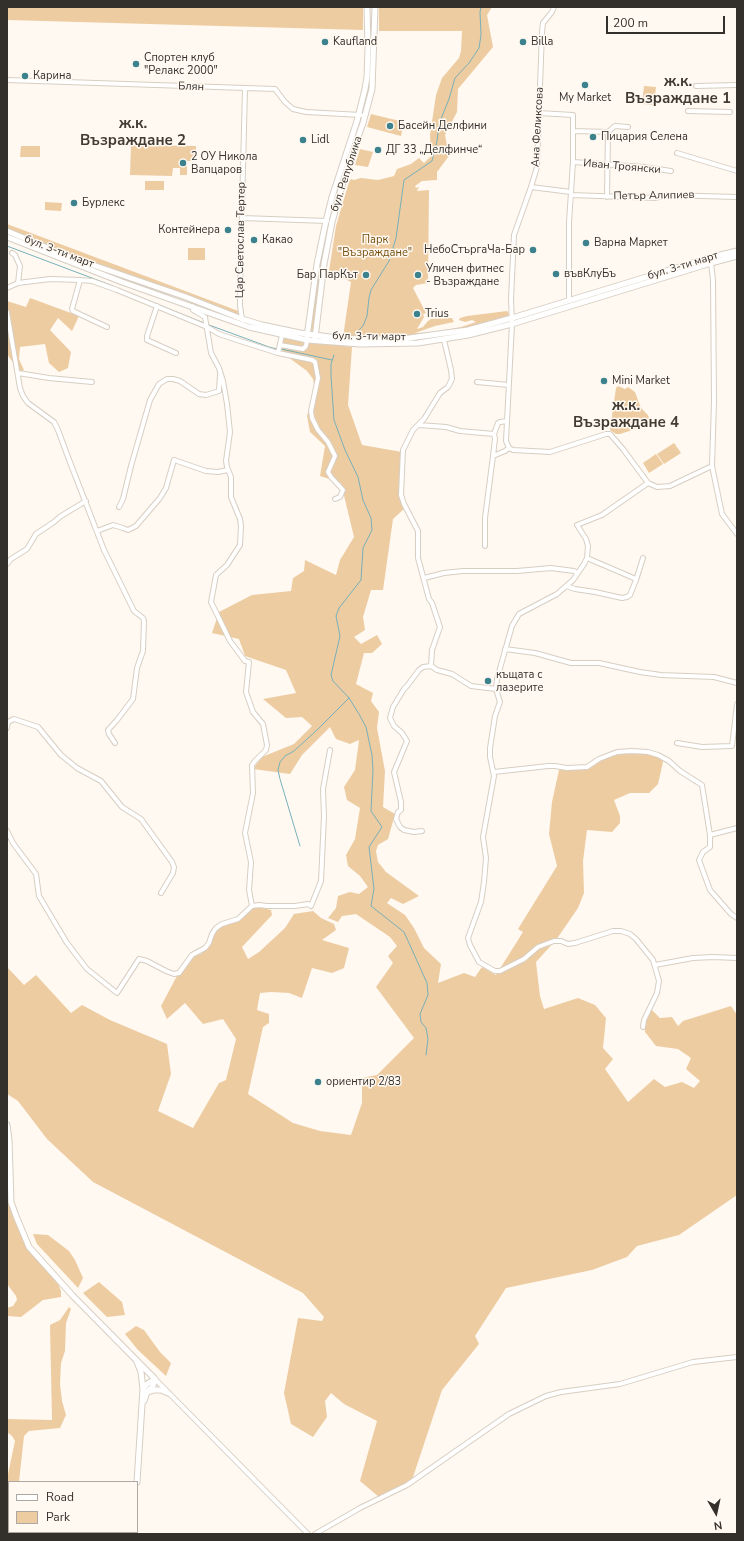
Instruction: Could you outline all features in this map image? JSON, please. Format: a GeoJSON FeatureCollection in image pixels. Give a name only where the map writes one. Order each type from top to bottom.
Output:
{"type":"FeatureCollection","features":[{"type":"Feature","properties":{"kind":"street","name":"бул. Република"},"geometry":{"type":"LineString","coordinates":[[307,337],[317,264],[326,221],[332,197],[359,115],[367,77],[368,7]]}},
{"type":"Feature","properties":{"kind":"street","name":"бул. Република"},"geometry":{"type":"LineString","coordinates":[[315,338],[324,264],[332,222],[347,168],[365,116],[373,82],[375,7]]}},
{"type":"Feature","properties":{"kind":"street","name":"Ана Феликсова"},"geometry":{"type":"LineString","coordinates":[[509,448],[506,441],[512,321],[511,292],[514,235],[537,167],[543,23],[554,7]]}},
{"type":"Feature","properties":{"kind":"street","name":"Блян"},"geometry":{"type":"LineString","coordinates":[[7,80],[275,89],[289,106],[301,111],[365,116]]}},
{"type":"Feature","properties":{"kind":"street"},"geometry":{"type":"LineString","coordinates":[[696,86],[737,85]]}},
{"type":"Feature","properties":{"kind":"street","name":"Цар Светослав Тертер"},"geometry":{"type":"LineString","coordinates":[[242,319],[240,306],[245,89]]}},
{"type":"Feature","properties":{"kind":"street"},"geometry":{"type":"LineString","coordinates":[[688,111],[730,112]]}},
{"type":"Feature","properties":{"kind":"street"},"geometry":{"type":"LineString","coordinates":[[539,113],[573,115],[573,162],[569,222],[569,300]]}},
{"type":"Feature","properties":{"kind":"street"},"geometry":{"type":"LineString","coordinates":[[573,130],[608,132],[615,126],[628,126]]}},
{"type":"Feature","properties":{"kind":"street"},"geometry":{"type":"LineString","coordinates":[[606,197],[608,132]]}},
{"type":"Feature","properties":{"kind":"street"},"geometry":{"type":"LineString","coordinates":[[677,153],[737,171]]}},
{"type":"Feature","properties":{"kind":"street","name":"Иван Троянски"},"geometry":{"type":"LineString","coordinates":[[573,162],[644,167],[671,171]]}},
{"type":"Feature","properties":{"kind":"street","name":"Петър Алипиев"},"geometry":{"type":"LineString","coordinates":[[531,187],[571,194],[606,197],[656,198],[665,195],[737,197]]}},
{"type":"Feature","properties":{"kind":"street"},"geometry":{"type":"LineString","coordinates":[[242,218],[332,222]]}},
{"type":"Feature","properties":{"kind":"street","name":"бул. 3-ти март"},"geometry":{"type":"LineString","coordinates":[[7,231],[67,256],[186,297],[242,319],[307,337]]}},
{"type":"Feature","properties":{"kind":"street","name":"бул. 3-ти март"},"geometry":{"type":"LineString","coordinates":[[7,237],[122,282],[249,327],[282,335],[315,338],[341,343],[418,343],[444,340],[737,256]]}},
{"type":"Feature","properties":{"kind":"street","name":"бул. 3-ти март"},"geometry":{"type":"LineString","coordinates":[[315,338],[402,338],[468,330],[512,321],[569,300],[705,259],[737,251]]}},
{"type":"Feature","properties":{"kind":"street"},"geometry":{"type":"LineString","coordinates":[[12,253],[15,255],[20,266],[18,283]]}},
{"type":"Feature","properties":{"kind":"street"},"geometry":{"type":"LineString","coordinates":[[711,263],[713,280],[714,388],[712,466],[722,514],[737,534]]}},
{"type":"Feature","properties":{"kind":"street"},"geometry":{"type":"LineString","coordinates":[[7,288],[18,283],[50,279],[92,281],[207,325],[219,334],[279,349],[312,360],[315,362],[318,378],[311,410],[312,418],[318,430],[328,442],[335,456],[328,472],[344,490],[340,497],[335,499]]}},
{"type":"Feature","properties":{"kind":"street"},"geometry":{"type":"LineString","coordinates":[[80,280],[71,306],[72,309],[108,327]]}},
{"type":"Feature","properties":{"kind":"street"},"geometry":{"type":"LineString","coordinates":[[157,306],[147,340],[176,353]]}},
{"type":"Feature","properties":{"kind":"street"},"geometry":{"type":"LineString","coordinates":[[191,306],[193,310],[205,317],[211,352],[219,368],[227,404],[230,432],[226,460],[231,477],[231,497],[240,519],[240,546],[226,565],[216,575],[211,602],[230,641],[244,661],[250,662],[246,692],[253,712],[263,724],[266,745],[266,750],[254,761],[252,765],[253,793],[245,833],[251,862],[249,890],[252,906]]}},
{"type":"Feature","properties":{"kind":"street"},"geometry":{"type":"LineString","coordinates":[[7,312],[20,388],[23,396],[28,403],[54,422],[104,550],[134,611],[143,618],[144,621],[143,651],[137,668],[133,699],[118,720],[108,730],[115,743]]}},
{"type":"Feature","properties":{"kind":"street"},"geometry":{"type":"LineString","coordinates":[[279,349],[282,335]]}},
{"type":"Feature","properties":{"kind":"street"},"geometry":{"type":"LineString","coordinates":[[279,349],[303,349],[306,346],[307,337]]}},
{"type":"Feature","properties":{"kind":"street"},"geometry":{"type":"LineString","coordinates":[[431,666],[430,659],[440,627],[432,603],[429,599],[418,558],[418,531],[404,504],[400,486],[403,450],[413,430],[424,419],[437,397],[448,387],[452,379],[444,340]]}},
{"type":"Feature","properties":{"kind":"street"},"geometry":{"type":"LineString","coordinates":[[119,507],[124,499],[139,436],[150,400],[159,384],[167,379],[173,379],[191,387],[199,394],[206,395],[218,392],[220,388],[219,368]]}},
{"type":"Feature","properties":{"kind":"street"},"geometry":{"type":"LineString","coordinates":[[18,373],[49,378],[92,382]]}},
{"type":"Feature","properties":{"kind":"street"},"geometry":{"type":"LineString","coordinates":[[477,382],[509,385]]}},
{"type":"Feature","properties":{"kind":"street"},"geometry":{"type":"LineString","coordinates":[[485,546],[485,518],[493,456],[494,434],[498,423],[507,421]]}},
{"type":"Feature","properties":{"kind":"street"},"geometry":{"type":"LineString","coordinates":[[419,425],[446,427],[460,431],[494,434]]}},
{"type":"Feature","properties":{"kind":"street"},"geometry":{"type":"LineString","coordinates":[[493,456],[509,448],[513,450],[550,452],[610,434],[648,483],[657,487],[670,486],[712,466]]}},
{"type":"Feature","properties":{"kind":"street"},"geometry":{"type":"LineString","coordinates":[[97,531],[112,525],[128,530],[136,526],[160,498],[166,488],[174,460],[206,471],[228,470]]}},
{"type":"Feature","properties":{"kind":"street"},"geometry":{"type":"LineString","coordinates":[[643,1027],[647,1014],[657,993],[659,981],[655,964],[636,939],[630,934],[621,931],[613,931],[575,943],[568,944],[561,941],[547,943],[538,947],[524,959],[500,970],[490,970],[479,962],[468,938],[481,902],[484,882],[486,858],[483,837],[486,814],[493,790],[494,772],[490,757],[490,748],[500,702],[496,689],[498,673],[512,626],[519,614],[557,594],[566,586],[587,558],[588,546],[586,539],[577,525],[602,515],[648,483]]}},
{"type":"Feature","properties":{"kind":"street"},"geometry":{"type":"LineString","coordinates":[[7,564],[11,559],[27,548],[36,534],[60,516],[86,501]]}},
{"type":"Feature","properties":{"kind":"street"},"geometry":{"type":"LineString","coordinates":[[587,558],[636,579]]}},
{"type":"Feature","properties":{"kind":"street"},"geometry":{"type":"LineString","coordinates":[[566,586],[622,598],[627,597],[630,595],[643,558]]}},
{"type":"Feature","properties":{"kind":"street"},"geometry":{"type":"LineString","coordinates":[[424,578],[444,573],[462,571],[517,572],[551,568],[577,573]]}},
{"type":"Feature","properties":{"kind":"street"},"geometry":{"type":"LineString","coordinates":[[505,649],[535,653],[571,663],[599,663],[640,672],[661,675],[714,677],[737,683]]}},
{"type":"Feature","properties":{"kind":"street"},"geometry":{"type":"LineString","coordinates":[[422,831],[414,832],[404,830],[400,827],[396,819],[398,812],[401,810],[401,802],[394,772],[406,741],[402,733],[394,726],[390,718],[393,707],[404,688],[419,670],[424,667],[431,666],[434,669],[452,674],[471,686],[496,689]]}},
{"type":"Feature","properties":{"kind":"street"},"geometry":{"type":"LineString","coordinates":[[677,743],[702,747],[732,746],[737,704]]}},
{"type":"Feature","properties":{"kind":"street"},"geometry":{"type":"LineString","coordinates":[[7,728],[7,721],[14,719],[38,727],[61,755],[77,768],[101,781],[122,807],[141,819],[174,867],[173,873],[161,893]]}},
{"type":"Feature","properties":{"kind":"street"},"geometry":{"type":"LineString","coordinates":[[7,830],[14,843],[36,874],[38,896],[64,938],[87,969],[117,993],[139,959],[147,961],[174,974],[179,973],[192,955],[205,948],[210,943],[212,934],[216,928],[222,924],[238,919],[252,906],[295,906],[308,904],[310,906],[321,881],[324,816],[323,789],[330,750]]}},
{"type":"Feature","properties":{"kind":"street"},"geometry":{"type":"LineString","coordinates":[[494,772],[548,766],[567,768],[587,766],[599,758],[616,752],[648,752],[669,761],[680,771],[702,785],[710,835],[710,847],[704,852],[699,860],[706,881],[715,898],[737,918]]}},
{"type":"Feature","properties":{"kind":"street"},"geometry":{"type":"LineString","coordinates":[[710,835],[737,828]]}},
{"type":"Feature","properties":{"kind":"street"},"geometry":{"type":"LineString","coordinates":[[655,964],[693,958],[737,958]]}},
{"type":"Feature","properties":{"kind":"street"},"geometry":{"type":"LineString","coordinates":[[7,1125],[9,1140],[11,1202],[29,1247],[73,1296],[308,1534]]}},
{"type":"Feature","properties":{"kind":"street"},"geometry":{"type":"LineString","coordinates":[[315,1534],[360,1508],[407,1485],[509,1414],[546,1396],[568,1391],[620,1384],[693,1362],[737,1357]]}},
{"type":"Feature","properties":{"kind":"street"},"geometry":{"type":"LineString","coordinates":[[136,1360],[141,1372],[145,1391]]}},
{"type":"Feature","properties":{"kind":"street"},"geometry":{"type":"LineString","coordinates":[[137,1481],[142,1405],[147,1384],[155,1379]]}},
{"type":"Feature","properties":{"kind":"street"},"geometry":{"type":"LineString","coordinates":[[145,1391],[161,1390],[168,1393]]}},
{"type":"Feature","properties":{"kind":"green space"},"geometry":{"type":"Polygon","coordinates":[[[7,7],[363,7],[363,30],[7,20],[7,7]]]}},
{"type":"Feature","properties":{"kind":"green space","name":"Парк \"Възраждане\""},"geometry":{"type":"Polygon","coordinates":[[[379,7],[492,7],[487,15],[493,47],[458,89],[457,112],[445,135],[449,156],[437,172],[437,180],[422,181],[415,186],[416,188],[419,187],[417,191],[429,190],[428,283],[416,285],[413,288],[426,313],[423,314],[424,317],[417,329],[423,327],[431,319],[452,318],[454,322],[435,326],[415,333],[435,332],[461,327],[476,322],[472,320],[465,322],[459,320],[460,318],[467,316],[507,311],[509,314],[507,318],[464,329],[417,336],[386,338],[343,337],[351,282],[329,271],[336,226],[349,182],[351,179],[354,180],[361,178],[378,180],[394,176],[397,169],[411,164],[419,158],[424,163],[431,156],[430,135],[436,95],[442,78],[459,58],[461,51],[462,31],[379,31],[379,7]]]}},
{"type":"Feature","properties":{"kind":"green space"},"geometry":{"type":"Polygon","coordinates":[[[644,86],[656,87],[654,105],[642,104],[644,86]]]}},
{"type":"Feature","properties":{"kind":"green space"},"geometry":{"type":"Polygon","coordinates":[[[371,114],[404,122],[401,136],[367,127],[371,114]]]}},
{"type":"Feature","properties":{"kind":"green space"},"geometry":{"type":"Polygon","coordinates":[[[131,145],[196,146],[196,158],[191,158],[191,161],[187,161],[187,175],[180,175],[180,168],[173,168],[172,176],[130,175],[131,145]]]}},
{"type":"Feature","properties":{"kind":"green space"},"geometry":{"type":"Polygon","coordinates":[[[21,146],[40,146],[40,157],[20,157],[21,146]]]}},
{"type":"Feature","properties":{"kind":"green space"},"geometry":{"type":"Polygon","coordinates":[[[360,149],[373,152],[368,167],[355,165],[360,149]]]}},
{"type":"Feature","properties":{"kind":"green space"},"geometry":{"type":"Polygon","coordinates":[[[145,181],[164,181],[164,190],[145,190],[145,181]]]}},
{"type":"Feature","properties":{"kind":"green space"},"geometry":{"type":"Polygon","coordinates":[[[45,202],[62,203],[61,211],[45,210],[45,202]]]}},
{"type":"Feature","properties":{"kind":"green space"},"geometry":{"type":"Polygon","coordinates":[[[7,224],[241,312],[242,319],[67,256],[7,231],[7,224]]]}},
{"type":"Feature","properties":{"kind":"green space"},"geometry":{"type":"Polygon","coordinates":[[[188,248],[205,248],[205,260],[188,260],[188,248]]]}},
{"type":"Feature","properties":{"kind":"green space"},"geometry":{"type":"Polygon","coordinates":[[[320,248],[324,264],[315,332],[308,331],[320,248]]]}},
{"type":"Feature","properties":{"kind":"green space"},"geometry":{"type":"Polygon","coordinates":[[[30,298],[79,316],[72,331],[58,318],[50,330],[71,352],[68,368],[59,372],[49,363],[45,344],[20,347],[19,359],[24,370],[16,374],[14,364],[7,354],[7,301],[26,307],[30,298]]]}},
{"type":"Feature","properties":{"kind":"green space"},"geometry":{"type":"Polygon","coordinates":[[[282,338],[352,347],[348,405],[362,445],[402,452],[402,495],[406,507],[393,519],[383,590],[371,590],[363,617],[365,630],[354,637],[361,644],[377,635],[382,644],[372,653],[364,653],[356,684],[373,693],[371,701],[379,712],[377,728],[385,771],[383,807],[395,814],[388,839],[378,845],[376,851],[378,862],[386,872],[419,896],[403,904],[391,898],[387,903],[405,915],[414,928],[424,948],[441,964],[438,983],[464,973],[475,977],[482,967],[496,975],[523,932],[518,929],[557,866],[549,834],[552,802],[559,770],[588,767],[608,757],[632,752],[647,752],[661,756],[663,762],[658,784],[649,793],[630,793],[614,800],[620,816],[620,823],[612,832],[587,830],[583,861],[584,893],[578,908],[556,940],[536,962],[540,996],[544,1009],[578,998],[595,1005],[606,1018],[603,1048],[613,1059],[605,1069],[628,1102],[654,1079],[665,1087],[682,1082],[694,1088],[700,1081],[686,1069],[691,1058],[678,1049],[656,1046],[645,1032],[645,1021],[651,1009],[660,1018],[672,1017],[678,1026],[683,1021],[731,1006],[737,1015],[737,1195],[679,1235],[637,1246],[627,1257],[592,1270],[506,1288],[475,1336],[479,1344],[442,1390],[412,1480],[379,1497],[360,1481],[377,1421],[344,1404],[331,1393],[325,1401],[327,1417],[313,1437],[291,1424],[284,1393],[298,1318],[322,1321],[324,1317],[303,1293],[93,1182],[47,1139],[18,1101],[7,1094],[7,967],[24,985],[36,975],[71,1013],[82,1005],[110,1020],[167,1044],[171,1074],[158,1111],[193,1128],[219,1083],[226,1080],[236,1039],[223,1019],[203,1024],[185,1003],[167,1019],[161,1006],[179,972],[190,957],[201,954],[209,945],[215,931],[225,924],[237,922],[255,906],[271,910],[272,915],[242,947],[248,959],[259,952],[285,928],[294,914],[313,911],[321,918],[334,924],[336,930],[322,940],[349,948],[344,968],[332,973],[312,968],[302,998],[289,993],[260,993],[257,1010],[269,1014],[269,1023],[263,1027],[248,1094],[293,1123],[320,1131],[351,1135],[362,1103],[362,1078],[377,1075],[414,1038],[376,987],[393,963],[388,956],[397,946],[390,937],[356,914],[342,916],[338,922],[328,918],[336,908],[338,896],[350,892],[359,894],[368,887],[360,876],[348,866],[346,855],[355,839],[360,808],[347,800],[344,787],[355,770],[359,740],[350,744],[336,739],[330,727],[302,755],[290,774],[253,769],[262,757],[294,744],[312,726],[302,717],[286,718],[263,699],[296,693],[286,670],[245,656],[239,639],[212,633],[219,612],[252,595],[291,591],[293,578],[304,571],[305,560],[336,575],[340,560],[354,537],[341,483],[320,476],[325,446],[310,432],[307,416],[315,390],[313,379],[307,371],[292,360],[280,348],[282,338]]]}},
{"type":"Feature","properties":{"kind":"green space"},"geometry":{"type":"Polygon","coordinates":[[[618,386],[625,389],[628,387],[635,392],[641,408],[648,415],[651,424],[620,434],[616,434],[610,430],[616,388],[618,386]]]}},
{"type":"Feature","properties":{"kind":"green space"},"geometry":{"type":"Polygon","coordinates":[[[674,443],[681,453],[664,464],[657,454],[674,443]]]}},
{"type":"Feature","properties":{"kind":"green space"},"geometry":{"type":"Polygon","coordinates":[[[656,454],[663,464],[649,473],[643,463],[656,454]]]}},
{"type":"Feature","properties":{"kind":"green space"},"geometry":{"type":"Polygon","coordinates":[[[7,1141],[10,1207],[22,1237],[57,1281],[61,1291],[61,1297],[43,1300],[21,1317],[7,1316],[7,1308],[13,1306],[17,1300],[16,1296],[7,1284],[7,1141]]]}},
{"type":"Feature","properties":{"kind":"green space"},"geometry":{"type":"Polygon","coordinates":[[[33,1234],[48,1235],[69,1251],[83,1278],[78,1288],[37,1244],[33,1234]]]}},
{"type":"Feature","properties":{"kind":"green space"},"geometry":{"type":"Polygon","coordinates":[[[99,1282],[122,1302],[125,1315],[107,1317],[83,1293],[99,1282]]]}},
{"type":"Feature","properties":{"kind":"green space"},"geometry":{"type":"Polygon","coordinates":[[[69,1307],[71,1309],[66,1323],[65,1351],[61,1363],[60,1384],[62,1401],[66,1415],[60,1428],[29,1431],[24,1436],[19,1481],[8,1481],[8,1533],[15,1534],[7,1534],[7,1479],[15,1441],[7,1432],[7,1419],[52,1420],[50,1325],[60,1320],[69,1307]]]}},
{"type":"Feature","properties":{"kind":"green space"},"geometry":{"type":"Polygon","coordinates":[[[136,1326],[144,1330],[160,1352],[171,1363],[166,1376],[138,1350],[125,1334],[136,1326]]]}},
{"type":"Feature","properties":{"kind":"waterway"},"geometry":{"type":"LineString","coordinates":[[359,330],[363,326],[367,316],[371,290],[389,261],[396,238],[404,180],[432,161],[439,124],[449,99],[455,78],[469,63],[479,48],[481,35],[481,7]]}},
{"type":"Feature","properties":{"kind":"waterway"},"geometry":{"type":"LineString","coordinates":[[7,246],[113,286]]}},
{"type":"Feature","properties":{"kind":"waterway"},"geometry":{"type":"LineString","coordinates":[[129,293],[204,323]]}},
{"type":"Feature","properties":{"kind":"waterway"},"geometry":{"type":"LineString","coordinates":[[209,325],[277,349]]}},
{"type":"Feature","properties":{"kind":"waterway"},"geometry":{"type":"LineString","coordinates":[[281,349],[332,360]]}},
{"type":"Feature","properties":{"kind":"waterway"},"geometry":{"type":"LineString","coordinates":[[334,355],[331,364],[334,420],[345,450],[358,477],[363,500],[371,518],[372,530],[363,548],[361,580],[339,608],[336,616],[340,636],[331,675],[333,681],[349,698],[366,727],[372,755],[373,770],[371,811],[382,827],[369,847],[374,889],[371,906],[404,932],[427,983],[428,995],[420,1014],[421,1022],[426,1028],[428,1039],[426,1055]]}},
{"type":"Feature","properties":{"kind":"waterway"},"geometry":{"type":"LineString","coordinates":[[300,846],[280,779],[278,770],[280,762],[285,756],[294,751],[318,729],[349,698]]}},
{"type":"Feature","properties":{"kind":"place","name":"Kaufland"},"geometry":{"type":"Point","coordinates":[325,42]}},
{"type":"Feature","properties":{"kind":"place","name":"Billa"},"geometry":{"type":"Point","coordinates":[523,42]}},
{"type":"Feature","properties":{"kind":"place","name":"Спортен клуб \"Релакс 2000\""},"geometry":{"type":"Point","coordinates":[136,64]}},
{"type":"Feature","properties":{"kind":"place","name":"Карина"},"geometry":{"type":"Point","coordinates":[25,76]}},
{"type":"Feature","properties":{"kind":"place","name":"My Market"},"geometry":{"type":"Point","coordinates":[585,85]}},
{"type":"Feature","properties":{"kind":"place","name":"Басейн Делфини"},"geometry":{"type":"Point","coordinates":[390,126]}},
{"type":"Feature","properties":{"kind":"place","name":"Пицария Селена"},"geometry":{"type":"Point","coordinates":[593,137]}},
{"type":"Feature","properties":{"kind":"place","name":"Lidl"},"geometry":{"type":"Point","coordinates":[303,140]}},
{"type":"Feature","properties":{"kind":"place","name":"ДГ 33 „Делфинче“"},"geometry":{"type":"Point","coordinates":[378,150]}},
{"type":"Feature","properties":{"kind":"place","name":"2 ОУ Никола Вапцаров"},"geometry":{"type":"Point","coordinates":[183,163]}},
{"type":"Feature","properties":{"kind":"place","name":"Бурлекс"},"geometry":{"type":"Point","coordinates":[74,203]}},
{"type":"Feature","properties":{"kind":"place","name":"Контейнера"},"geometry":{"type":"Point","coordinates":[228,230]}},
{"type":"Feature","properties":{"kind":"place","name":"Какао"},"geometry":{"type":"Point","coordinates":[254,240]}},
{"type":"Feature","properties":{"kind":"place","name":"Варна Маркет"},"geometry":{"type":"Point","coordinates":[586,243]}},
{"type":"Feature","properties":{"kind":"place","name":"НебоСтъргаЧа-Бар"},"geometry":{"type":"Point","coordinates":[533,250]}},
{"type":"Feature","properties":{"kind":"place","name":"въвКлуБъ"},"geometry":{"type":"Point","coordinates":[556,274]}},
{"type":"Feature","properties":{"kind":"place","name":"Бар ПарКът"},"geometry":{"type":"Point","coordinates":[366,275]}},
{"type":"Feature","properties":{"kind":"place","name":"Уличен фитнес - Възраждане"},"geometry":{"type":"Point","coordinates":[418,275]}},
{"type":"Feature","properties":{"kind":"place","name":"Trius"},"geometry":{"type":"Point","coordinates":[417,314]}},
{"type":"Feature","properties":{"kind":"place","name":"Mini Market"},"geometry":{"type":"Point","coordinates":[604,381]}},
{"type":"Feature","properties":{"kind":"place","name":"къщата с лазерите"},"geometry":{"type":"Point","coordinates":[488,681]}},
{"type":"Feature","properties":{"kind":"place","name":"ориентир 2/83"},"geometry":{"type":"Point","coordinates":[318,1082]}},
{"type":"Feature","properties":{"kind":"district","name":"ж.к. Възраждане 1"},"geometry":{"type":"Point","coordinates":[678,90]}},
{"type":"Feature","properties":{"kind":"district","name":"ж.к. Възраждане 2"},"geometry":{"type":"Point","coordinates":[133,132]}},
{"type":"Feature","properties":{"kind":"district","name":"ж.к. Възраждане 4"},"geometry":{"type":"Point","coordinates":[626,414]}}]}
